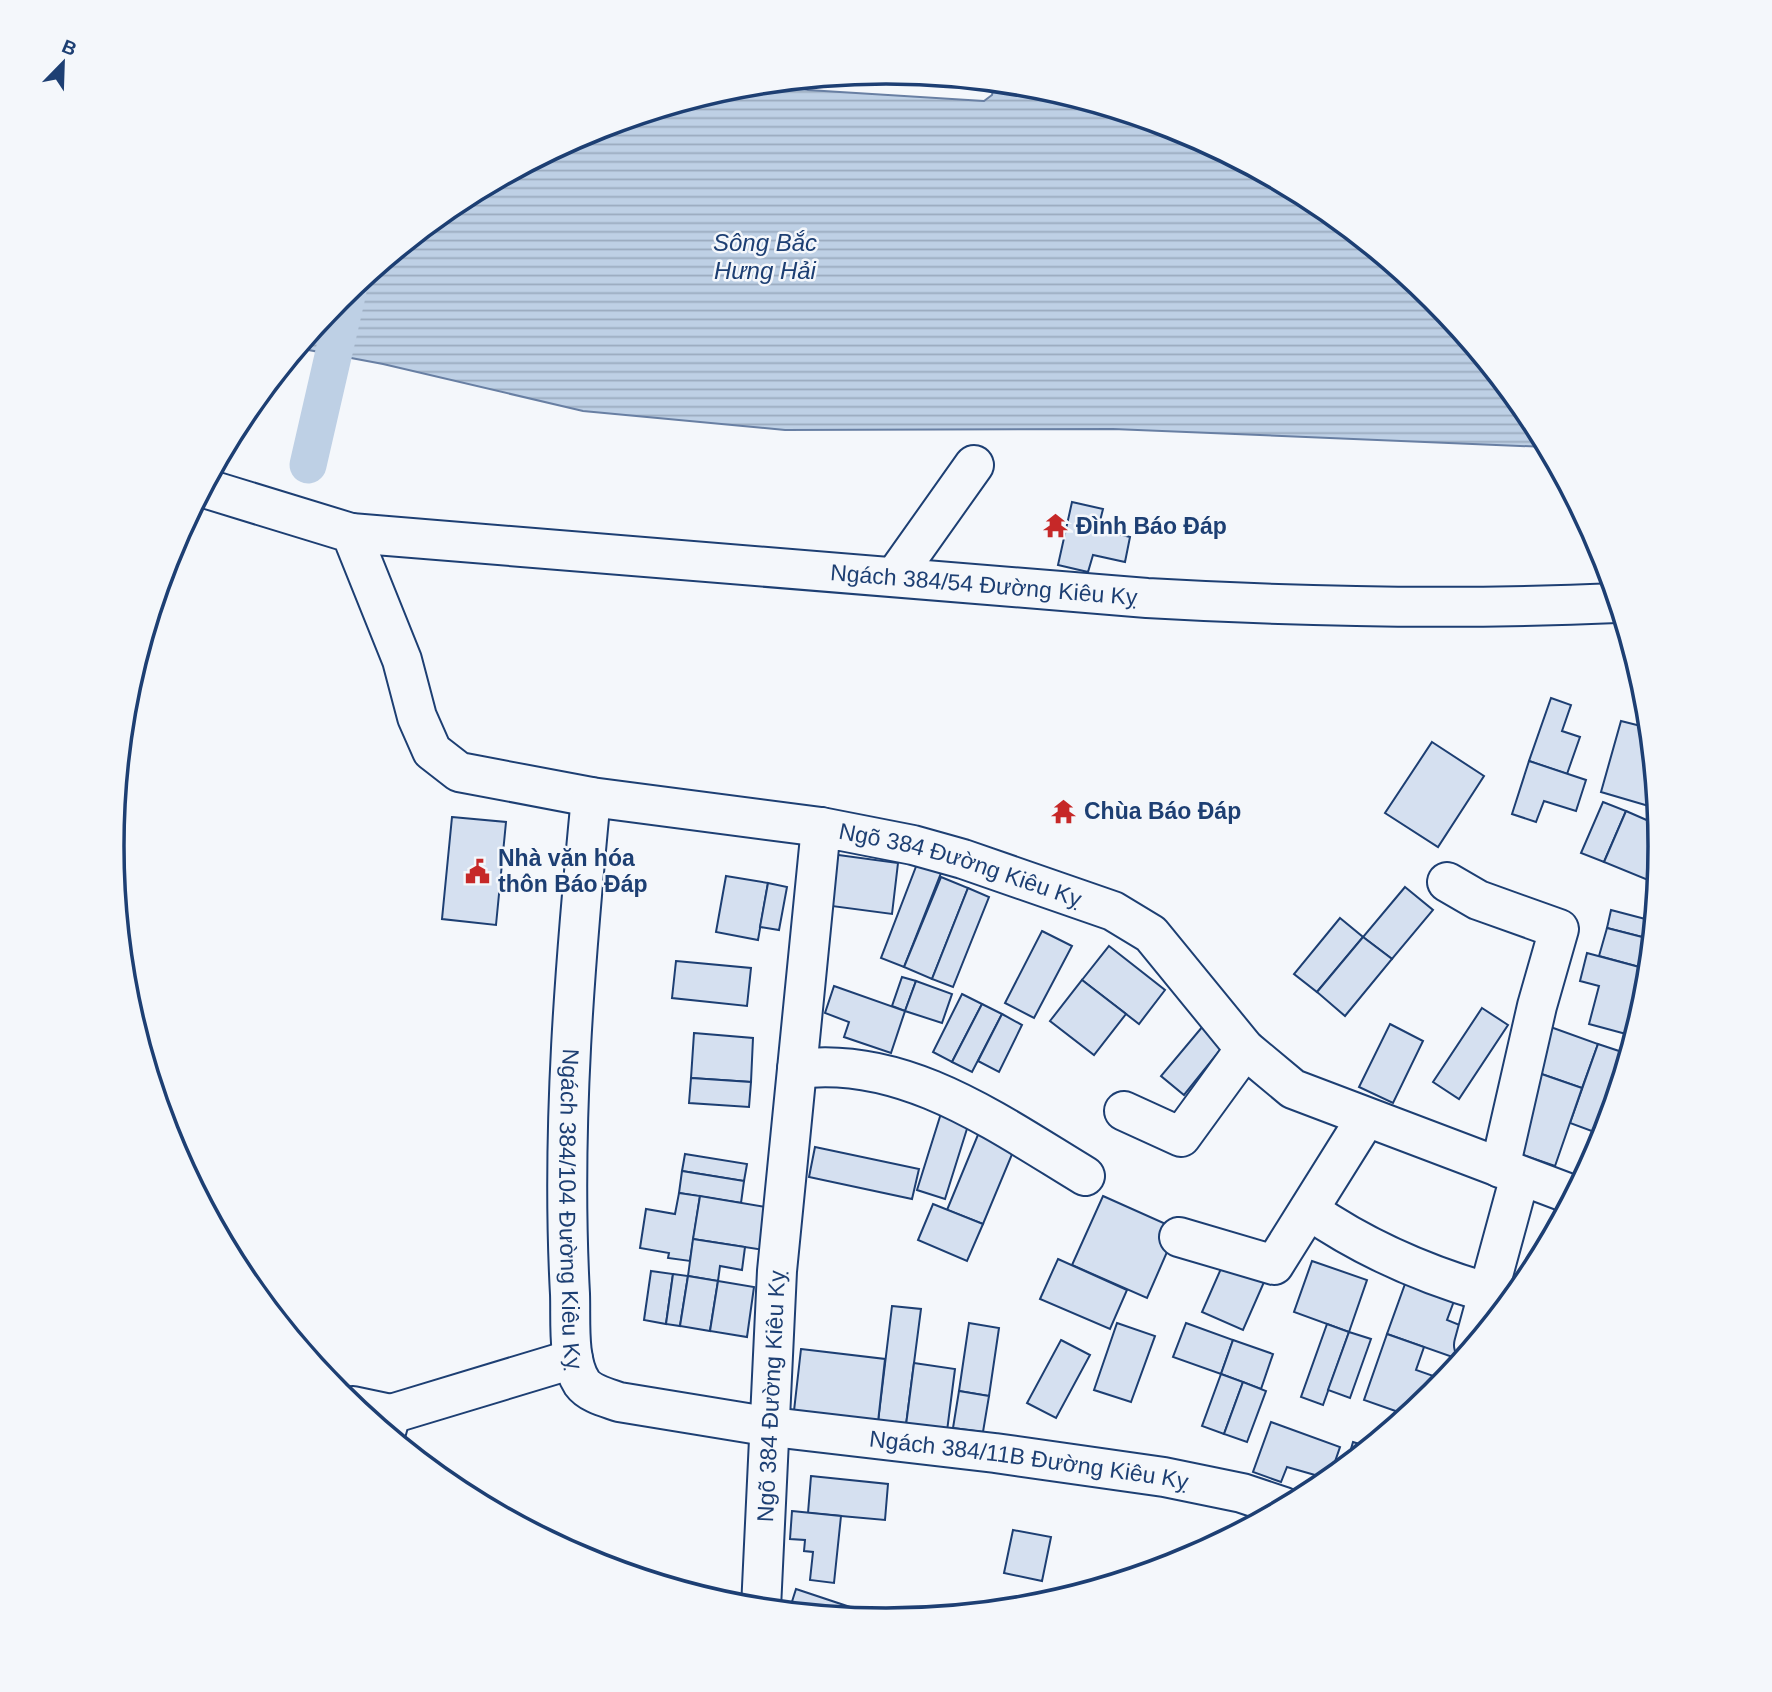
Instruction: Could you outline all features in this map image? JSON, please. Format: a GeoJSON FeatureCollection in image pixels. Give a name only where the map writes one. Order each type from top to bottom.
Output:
{"type":"FeatureCollection","features":[{"type":"Feature","properties":{"kind":"street"},"geometry":{"type":"LineString","coordinates":[[896,575],[974,465]]}},
{"type":"Feature","properties":{"kind":"street","name":"Ngách 384/54 Đường Kiêu Kỵ"},"geometry":{"type":"LineString","coordinates":[[213,491],[351,533],[896,575],[1147,598],[1264,605],[1547,606],[1609,603]]}},
{"type":"Feature","properties":{"kind":"street"},"geometry":{"type":"LineString","coordinates":[[351,533],[402,660],[417,717],[432,751],[459,772],[591,797],[821,827]]}},
{"type":"Feature","properties":{"kind":"street","name":"Ngách 384/104 Đường Kiêu Kỵ"},"geometry":{"type":"LineString","coordinates":[[591,797],[580,909],[568,1126],[567,1235],[573,1359],[583,1384],[597,1394],[619,1402],[772,1427]]}},
{"type":"Feature","properties":{"kind":"street","name":"Ngõ 384 Đường Kiêu Kỵ"},"geometry":{"type":"LineString","coordinates":[[762,1597],[778,1271],[821,827],[913,845],[963,859],[1113,911],[1150,934],[1245,1049],[1293,1089],[1564,1192]]}},
{"type":"Feature","properties":{"kind":"street"},"geometry":{"type":"LineString","coordinates":[[1447,882],[1478,900],[1559,929],[1537,1006],[1489,1293],[1480,1322]]}},
{"type":"Feature","properties":{"kind":"street"},"geometry":{"type":"LineString","coordinates":[[1124,1111],[1181,1137],[1245,1049]]}},
{"type":"Feature","properties":{"kind":"street"},"geometry":{"type":"LineString","coordinates":[[797,1069],[825,1065],[857,1068],[917,1083],[975,1111],[1085,1176]]}},
{"type":"Feature","properties":{"kind":"street"},"geometry":{"type":"LineString","coordinates":[[1179,1237],[1274,1265],[1366,1118]]}},
{"type":"Feature","properties":{"kind":"street"},"geometry":{"type":"LineString","coordinates":[[1308,1210],[1343,1235],[1392,1259],[1489,1293]]}},
{"type":"Feature","properties":{"kind":"street"},"geometry":{"type":"LineString","coordinates":[[389,1423],[573,1359]]}},
{"type":"Feature","properties":{"kind":"street","name":"Ngách 384/11B Đường Kiêu Kỵ"},"geometry":{"type":"LineString","coordinates":[[772,1427],[995,1453],[1164,1477],[1242,1493],[1272,1503]]}},
{"type":"Feature","properties":{"kind":"water","name":"Sông Bắc Hưng Hải"},"geometry":{"type":"Polygon","coordinates":[[[805,89],[984,101],[993,92],[1083,110],[1131,124],[1223,163],[1309,212],[1350,241],[1425,307],[1491,382],[1535,447],[1113,429],[785,430],[583,411],[383,364],[308,350],[347,307],[422,241],[505,186],[594,142],[689,110],[787,91],[805,89]]]}},
{"type":"Feature","properties":{"kind":"building"},"geometry":{"type":"Polygon","coordinates":[[[1072,502],[1103,509],[1098,529],[1130,537],[1125,562],[1093,555],[1088,572],[1058,565],[1072,502]]]}},
{"type":"Feature","properties":{"kind":"building"},"geometry":{"type":"Polygon","coordinates":[[[1551,698],[1571,705],[1562,731],[1580,737],[1567,774],[1529,761],[1551,698]]]}},
{"type":"Feature","properties":{"kind":"building"},"geometry":{"type":"Polygon","coordinates":[[[1621,721],[1638,725],[1646,805],[1601,792],[1621,721]]]}},
{"type":"Feature","properties":{"kind":"building"},"geometry":{"type":"Polygon","coordinates":[[[1432,742],[1484,776],[1438,847],[1385,813],[1432,742]]]}},
{"type":"Feature","properties":{"kind":"building"},"geometry":{"type":"Polygon","coordinates":[[[1529,761],[1586,780],[1576,811],[1544,801],[1536,822],[1512,814],[1529,761]]]}},
{"type":"Feature","properties":{"kind":"building"},"geometry":{"type":"Polygon","coordinates":[[[1603,802],[1626,811],[1604,862],[1581,853],[1603,802]]]}},
{"type":"Feature","properties":{"kind":"building"},"geometry":{"type":"Polygon","coordinates":[[[1626,811],[1647,820],[1647,879],[1604,862],[1626,811]]]}},
{"type":"Feature","properties":{"kind":"building"},"geometry":{"type":"Polygon","coordinates":[[[452,817],[506,822],[496,925],[442,919],[452,817]]]}},
{"type":"Feature","properties":{"kind":"building"},"geometry":{"type":"Polygon","coordinates":[[[831,854],[898,863],[892,914],[824,905],[831,854]]]}},
{"type":"Feature","properties":{"kind":"building"},"geometry":{"type":"Polygon","coordinates":[[[917,864],[941,873],[904,967],[881,958],[917,864]]]}},
{"type":"Feature","properties":{"kind":"building"},"geometry":{"type":"Polygon","coordinates":[[[726,876],[768,883],[758,940],[716,932],[726,876]]]}},
{"type":"Feature","properties":{"kind":"building"},"geometry":{"type":"Polygon","coordinates":[[[941,877],[968,888],[932,979],[904,967],[941,877]]]}},
{"type":"Feature","properties":{"kind":"building"},"geometry":{"type":"Polygon","coordinates":[[[768,883],[787,887],[779,930],[760,927],[768,883]]]}},
{"type":"Feature","properties":{"kind":"building"},"geometry":{"type":"Polygon","coordinates":[[[1405,887],[1433,910],[1392,959],[1363,937],[1405,887]]]}},
{"type":"Feature","properties":{"kind":"building"},"geometry":{"type":"Polygon","coordinates":[[[968,888],[989,897],[953,987],[932,979],[968,888]]]}},
{"type":"Feature","properties":{"kind":"building"},"geometry":{"type":"Polygon","coordinates":[[[1611,910],[1644,919],[1642,937],[1607,928],[1611,910]]]}},
{"type":"Feature","properties":{"kind":"building"},"geometry":{"type":"Polygon","coordinates":[[[1340,918],[1363,937],[1317,992],[1294,974],[1340,918]]]}},
{"type":"Feature","properties":{"kind":"building"},"geometry":{"type":"Polygon","coordinates":[[[1607,928],[1642,937],[1638,967],[1599,956],[1607,928]]]}},
{"type":"Feature","properties":{"kind":"building"},"geometry":{"type":"Polygon","coordinates":[[[1042,931],[1072,946],[1034,1018],[1005,1003],[1042,931]]]}},
{"type":"Feature","properties":{"kind":"building"},"geometry":{"type":"Polygon","coordinates":[[[1363,937],[1392,959],[1345,1016],[1317,992],[1363,937]]]}},
{"type":"Feature","properties":{"kind":"building"},"geometry":{"type":"Polygon","coordinates":[[[1109,946],[1165,990],[1139,1024],[1082,980],[1109,946]]]}},
{"type":"Feature","properties":{"kind":"building"},"geometry":{"type":"Polygon","coordinates":[[[1587,953],[1638,967],[1624,1034],[1589,1024],[1599,986],[1580,981],[1587,953]]]}},
{"type":"Feature","properties":{"kind":"building"},"geometry":{"type":"Polygon","coordinates":[[[676,961],[751,968],[747,1006],[672,998],[676,961]]]}},
{"type":"Feature","properties":{"kind":"building"},"geometry":{"type":"Polygon","coordinates":[[[902,977],[916,981],[905,1011],[892,1006],[902,977]]]}},
{"type":"Feature","properties":{"kind":"building"},"geometry":{"type":"Polygon","coordinates":[[[1082,980],[1126,1014],[1094,1055],[1050,1021],[1082,980]]]}},
{"type":"Feature","properties":{"kind":"building"},"geometry":{"type":"Polygon","coordinates":[[[916,981],[952,994],[942,1023],[905,1011],[916,981]]]}},
{"type":"Feature","properties":{"kind":"building"},"geometry":{"type":"Polygon","coordinates":[[[834,986],[905,1011],[891,1053],[844,1037],[849,1022],[825,1013],[834,986]]]}},
{"type":"Feature","properties":{"kind":"building"},"geometry":{"type":"Polygon","coordinates":[[[962,994],[982,1004],[952,1062],[933,1052],[962,994]]]}},
{"type":"Feature","properties":{"kind":"building"},"geometry":{"type":"Polygon","coordinates":[[[982,1004],[1002,1014],[972,1072],[952,1062],[982,1004]]]}},
{"type":"Feature","properties":{"kind":"building"},"geometry":{"type":"Polygon","coordinates":[[[1482,1008],[1508,1025],[1459,1099],[1433,1082],[1482,1008]]]}},
{"type":"Feature","properties":{"kind":"building"},"geometry":{"type":"Polygon","coordinates":[[[1002,1014],[1022,1025],[999,1072],[978,1061],[1002,1014]]]}},
{"type":"Feature","properties":{"kind":"building"},"geometry":{"type":"Polygon","coordinates":[[[1390,1024],[1423,1041],[1393,1103],[1359,1087],[1390,1024]]]}},
{"type":"Feature","properties":{"kind":"building"},"geometry":{"type":"Polygon","coordinates":[[[1545,1025],[1598,1044],[1582,1088],[1530,1070],[1545,1025]]]}},
{"type":"Feature","properties":{"kind":"building"},"geometry":{"type":"Polygon","coordinates":[[[1203,1026],[1225,1044],[1184,1095],[1161,1076],[1203,1026]]]}},
{"type":"Feature","properties":{"kind":"building"},"geometry":{"type":"Polygon","coordinates":[[[694,1033],[753,1038],[751,1082],[691,1078],[694,1033]]]}},
{"type":"Feature","properties":{"kind":"building"},"geometry":{"type":"Polygon","coordinates":[[[1598,1044],[1620,1051],[1593,1131],[1570,1123],[1598,1044]]]}},
{"type":"Feature","properties":{"kind":"building"},"geometry":{"type":"Polygon","coordinates":[[[1530,1070],[1582,1088],[1555,1166],[1517,1153],[1530,1070]]]}},
{"type":"Feature","properties":{"kind":"building"},"geometry":{"type":"Polygon","coordinates":[[[691,1078],[751,1082],[749,1107],[689,1103],[691,1078]]]}},
{"type":"Feature","properties":{"kind":"building"},"geometry":{"type":"Polygon","coordinates":[[[943,1107],[971,1116],[945,1199],[917,1190],[943,1107]]]}},
{"type":"Feature","properties":{"kind":"building"},"geometry":{"type":"Polygon","coordinates":[[[982,1125],[1018,1140],[983,1224],[947,1210],[982,1125]]]}},
{"type":"Feature","properties":{"kind":"building"},"geometry":{"type":"Polygon","coordinates":[[[815,1147],[919,1169],[912,1199],[809,1177],[815,1147]]]}},
{"type":"Feature","properties":{"kind":"building"},"geometry":{"type":"Polygon","coordinates":[[[685,1154],[747,1164],[744,1181],[682,1171],[685,1154]]]}},
{"type":"Feature","properties":{"kind":"building"},"geometry":{"type":"Polygon","coordinates":[[[682,1171],[744,1181],[741,1203],[679,1193],[682,1171]]]}},
{"type":"Feature","properties":{"kind":"building"},"geometry":{"type":"Polygon","coordinates":[[[679,1193],[700,1196],[690,1261],[668,1258],[669,1253],[640,1248],[646,1209],[675,1214],[679,1193]]]}},
{"type":"Feature","properties":{"kind":"building"},"geometry":{"type":"Polygon","coordinates":[[[700,1196],[777,1209],[771,1251],[693,1239],[700,1196]]]}},
{"type":"Feature","properties":{"kind":"building"},"geometry":{"type":"Polygon","coordinates":[[[1103,1196],[1177,1229],[1147,1298],[1072,1265],[1103,1196]]]}},
{"type":"Feature","properties":{"kind":"building"},"geometry":{"type":"Polygon","coordinates":[[[933,1204],[983,1224],[967,1261],[918,1240],[933,1204]]]}},
{"type":"Feature","properties":{"kind":"building"},"geometry":{"type":"Polygon","coordinates":[[[693,1239],[745,1247],[742,1270],[720,1266],[718,1281],[688,1276],[693,1239]]]}},
{"type":"Feature","properties":{"kind":"building"},"geometry":{"type":"Polygon","coordinates":[[[1227,1255],[1268,1273],[1243,1330],[1202,1312],[1227,1255]]]}},
{"type":"Feature","properties":{"kind":"building"},"geometry":{"type":"Polygon","coordinates":[[[1058,1259],[1127,1290],[1110,1329],[1040,1299],[1058,1259]]]}},
{"type":"Feature","properties":{"kind":"building"},"geometry":{"type":"Polygon","coordinates":[[[1312,1261],[1367,1280],[1349,1332],[1294,1312],[1312,1261]]]}},
{"type":"Feature","properties":{"kind":"building"},"geometry":{"type":"Polygon","coordinates":[[[651,1271],[673,1274],[666,1324],[644,1320],[651,1271]]]}},
{"type":"Feature","properties":{"kind":"building"},"geometry":{"type":"Polygon","coordinates":[[[673,1274],[688,1276],[680,1326],[666,1324],[673,1274]]]}},
{"type":"Feature","properties":{"kind":"building"},"geometry":{"type":"Polygon","coordinates":[[[688,1276],[718,1281],[710,1331],[680,1326],[688,1276]]]}},
{"type":"Feature","properties":{"kind":"building"},"geometry":{"type":"Polygon","coordinates":[[[718,1281],[754,1287],[747,1337],[710,1331],[718,1281]]]}},
{"type":"Feature","properties":{"kind":"building"},"geometry":{"type":"Polygon","coordinates":[[[1405,1284],[1454,1301],[1447,1320],[1472,1330],[1451,1357],[1387,1334],[1405,1284]]]}},
{"type":"Feature","properties":{"kind":"building"},"geometry":{"type":"Polygon","coordinates":[[[892,1306],[921,1309],[906,1425],[878,1422],[892,1306]]]}},
{"type":"Feature","properties":{"kind":"building"},"geometry":{"type":"Polygon","coordinates":[[[969,1323],[999,1328],[989,1396],[959,1391],[969,1323]]]}},
{"type":"Feature","properties":{"kind":"building"},"geometry":{"type":"Polygon","coordinates":[[[1117,1323],[1155,1336],[1131,1402],[1094,1390],[1117,1323]]]}},
{"type":"Feature","properties":{"kind":"building"},"geometry":{"type":"Polygon","coordinates":[[[1186,1323],[1233,1340],[1221,1374],[1173,1357],[1186,1323]]]}},
{"type":"Feature","properties":{"kind":"building"},"geometry":{"type":"Polygon","coordinates":[[[1327,1324],[1349,1332],[1323,1405],[1301,1397],[1327,1324]]]}},
{"type":"Feature","properties":{"kind":"building"},"geometry":{"type":"Polygon","coordinates":[[[1349,1332],[1371,1339],[1350,1398],[1328,1390],[1349,1332]]]}},
{"type":"Feature","properties":{"kind":"building"},"geometry":{"type":"Polygon","coordinates":[[[1387,1334],[1424,1347],[1416,1370],[1433,1376],[1396,1411],[1364,1400],[1387,1334]]]}},
{"type":"Feature","properties":{"kind":"building"},"geometry":{"type":"Polygon","coordinates":[[[1061,1340],[1090,1355],[1056,1418],[1027,1403],[1061,1340]]]}},
{"type":"Feature","properties":{"kind":"building"},"geometry":{"type":"Polygon","coordinates":[[[1233,1340],[1273,1354],[1261,1389],[1221,1374],[1233,1340]]]}},
{"type":"Feature","properties":{"kind":"building"},"geometry":{"type":"Polygon","coordinates":[[[801,1349],[885,1359],[878,1422],[794,1411],[801,1349]]]}},
{"type":"Feature","properties":{"kind":"building"},"geometry":{"type":"Polygon","coordinates":[[[914,1363],[955,1369],[947,1431],[906,1425],[914,1363]]]}},
{"type":"Feature","properties":{"kind":"building"},"geometry":{"type":"Polygon","coordinates":[[[1221,1374],[1243,1382],[1224,1434],[1202,1426],[1221,1374]]]}},
{"type":"Feature","properties":{"kind":"building"},"geometry":{"type":"Polygon","coordinates":[[[1243,1382],[1266,1391],[1247,1442],[1224,1434],[1243,1382]]]}},
{"type":"Feature","properties":{"kind":"building"},"geometry":{"type":"Polygon","coordinates":[[[959,1391],[989,1396],[983,1432],[953,1428],[959,1391]]]}},
{"type":"Feature","properties":{"kind":"building"},"geometry":{"type":"Polygon","coordinates":[[[1271,1422],[1340,1447],[1335,1462],[1316,1475],[1287,1467],[1281,1482],[1253,1472],[1271,1422]]]}},
{"type":"Feature","properties":{"kind":"building"},"geometry":{"type":"Polygon","coordinates":[[[811,1476],[888,1484],[885,1520],[808,1513],[811,1476]]]}},
{"type":"Feature","properties":{"kind":"building"},"geometry":{"type":"Polygon","coordinates":[[[792,1511],[841,1516],[834,1583],[810,1580],[813,1552],[804,1551],[805,1540],[790,1539],[792,1511]]]}},
{"type":"Feature","properties":{"kind":"building"},"geometry":{"type":"Polygon","coordinates":[[[1013,1530],[1051,1537],[1042,1581],[1004,1573],[1013,1530]]]}},
{"type":"Feature","properties":{"kind":"building"},"geometry":{"type":"Polygon","coordinates":[[[796,1589],[848,1606],[836,1606],[792,1602],[796,1589]]]}},
{"type":"Feature","properties":{"kind":"waterway"},"geometry":{"type":"LineString","coordinates":[[308,465],[343,311]]}},
{"type":"Feature","properties":{"kind":"place","name":"Đình Báo Đáp"},"geometry":{"type":"Point","coordinates":[1056,526]}},
{"type":"Feature","properties":{"kind":"place","name":"Chùa Báo Đáp"},"geometry":{"type":"Point","coordinates":[1064,811]}},
{"type":"Feature","properties":{"kind":"place","name":"Nhà văn hóa thôn Báo Đáp"},"geometry":{"type":"Point","coordinates":[478,871]}}]}
